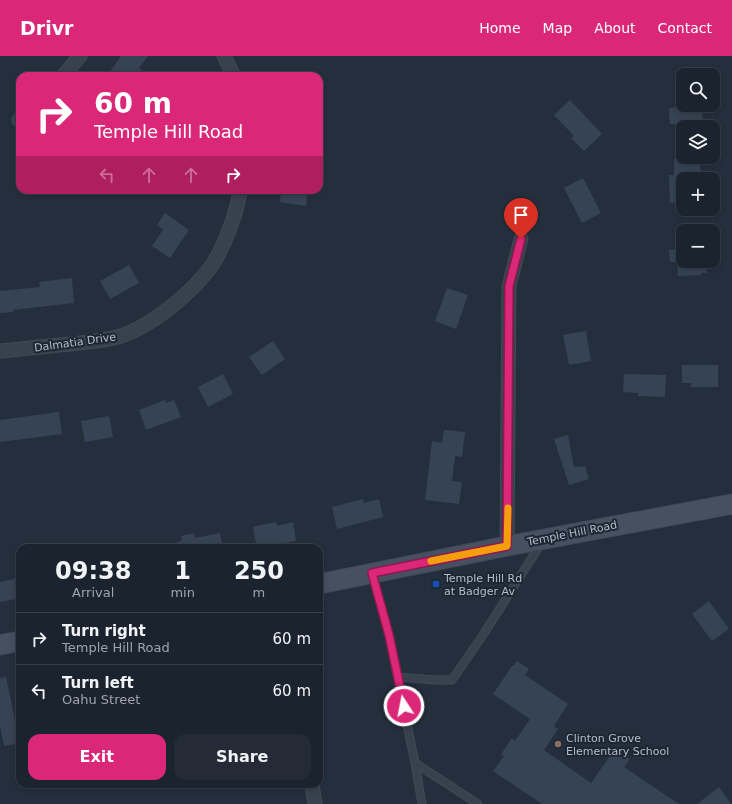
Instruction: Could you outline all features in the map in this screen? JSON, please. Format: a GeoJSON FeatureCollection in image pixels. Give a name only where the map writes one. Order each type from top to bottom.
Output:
{"type":"FeatureCollection","features":[{"type":"Feature","properties":{"kind":"main road","name":"Temple Hill Road"},"geometry":{"type":"LineString","coordinates":[[323,583],[507,546],[732,504]]}},
{"type":"Feature","properties":{"kind":"main road"},"geometry":{"type":"LineString","coordinates":[[0,645],[16,642]]}},
{"type":"Feature","properties":{"kind":"street"},"geometry":{"type":"LineString","coordinates":[[66,72],[80,56]]}},
{"type":"Feature","properties":{"kind":"street"},"geometry":{"type":"LineString","coordinates":[[224,56],[232,72]]}},
{"type":"Feature","properties":{"kind":"street","name":"Dalmatia Drive"},"geometry":{"type":"LineString","coordinates":[[0,351],[100,341],[121,336],[164,312],[182,298],[213,264],[231,225],[240,194]]}},
{"type":"Feature","properties":{"kind":"street"},"geometry":{"type":"LineString","coordinates":[[507,546],[509,286],[521,239]]}},
{"type":"Feature","properties":{"kind":"street"},"geometry":{"type":"LineString","coordinates":[[313,788],[315,804]]}},
{"type":"Feature","properties":{"kind":"lane"},"geometry":{"type":"LineString","coordinates":[[398,677],[452,680],[485,632],[544,539]]}},
{"type":"Feature","properties":{"kind":"lane"},"geometry":{"type":"LineString","coordinates":[[372,573],[389,635],[422,804]]}},
{"type":"Feature","properties":{"kind":"lane"},"geometry":{"type":"LineString","coordinates":[[415,764],[478,804]]}},
{"type":"Feature","properties":{"kind":"building"},"geometry":{"type":"Polygon","coordinates":[[[121,56],[148,56],[139,68],[144,72],[110,72],[121,56]]]}},
{"type":"Feature","properties":{"kind":"building"},"geometry":{"type":"Polygon","coordinates":[[[570,100],[602,134],[584,151],[571,138],[574,136],[554,115],[570,100]]]}},
{"type":"Feature","properties":{"kind":"building"},"geometry":{"type":"Polygon","coordinates":[[[676,107],[676,112],[702,112],[703,120],[676,120],[676,124],[670,124],[669,108],[676,107]]]}},
{"type":"Feature","properties":{"kind":"building"},"geometry":{"type":"Polygon","coordinates":[[[674,159],[676,159],[676,164],[700,164],[701,172],[676,172],[676,203],[670,203],[669,175],[674,175],[674,159]]]}},
{"type":"Feature","properties":{"kind":"building"},"geometry":{"type":"Polygon","coordinates":[[[583,178],[601,213],[582,223],[564,188],[583,178]]]}},
{"type":"Feature","properties":{"kind":"building"},"geometry":{"type":"Polygon","coordinates":[[[281,194],[308,194],[306,206],[280,202],[281,194]]]}},
{"type":"Feature","properties":{"kind":"building"},"geometry":{"type":"Polygon","coordinates":[[[165,213],[189,230],[170,258],[152,246],[163,230],[157,225],[165,213]]]}},
{"type":"Feature","properties":{"kind":"building"},"geometry":{"type":"Polygon","coordinates":[[[669,250],[676,250],[676,262],[670,262],[669,250]]]}},
{"type":"Feature","properties":{"kind":"building"},"geometry":{"type":"Polygon","coordinates":[[[129,265],[139,283],[110,299],[100,281],[129,265]]]}},
{"type":"Feature","properties":{"kind":"building"},"geometry":{"type":"Polygon","coordinates":[[[677,268],[707,268],[707,273],[701,273],[701,275],[678,276],[677,268]]]}},
{"type":"Feature","properties":{"kind":"building"},"geometry":{"type":"Polygon","coordinates":[[[72,278],[74,303],[13,310],[13,312],[0,313],[0,291],[40,287],[39,282],[72,278]]]}},
{"type":"Feature","properties":{"kind":"building"},"geometry":{"type":"Polygon","coordinates":[[[447,288],[468,295],[456,329],[435,321],[447,288]]]}},
{"type":"Feature","properties":{"kind":"building"},"geometry":{"type":"Polygon","coordinates":[[[586,331],[591,361],[569,365],[563,335],[586,331]]]}},
{"type":"Feature","properties":{"kind":"building"},"geometry":{"type":"Polygon","coordinates":[[[273,341],[285,359],[262,375],[249,357],[273,341]]]}},
{"type":"Feature","properties":{"kind":"building"},"geometry":{"type":"Polygon","coordinates":[[[682,365],[718,365],[718,387],[691,387],[691,383],[682,383],[682,365]]]}},
{"type":"Feature","properties":{"kind":"building"},"geometry":{"type":"Polygon","coordinates":[[[223,374],[233,394],[208,407],[198,387],[223,374]]]}},
{"type":"Feature","properties":{"kind":"building"},"geometry":{"type":"Polygon","coordinates":[[[624,374],[666,375],[665,397],[638,396],[638,393],[623,392],[624,374]]]}},
{"type":"Feature","properties":{"kind":"building"},"geometry":{"type":"Polygon","coordinates":[[[165,400],[166,403],[174,400],[181,417],[146,430],[139,410],[165,400]]]}},
{"type":"Feature","properties":{"kind":"building"},"geometry":{"type":"Polygon","coordinates":[[[59,412],[62,434],[0,442],[0,420],[59,412]]]}},
{"type":"Feature","properties":{"kind":"building"},"geometry":{"type":"Polygon","coordinates":[[[109,416],[113,437],[85,442],[81,421],[109,416]]]}},
{"type":"Feature","properties":{"kind":"building"},"geometry":{"type":"Polygon","coordinates":[[[444,430],[465,432],[462,457],[455,456],[452,481],[462,482],[459,504],[425,500],[432,441],[442,443],[444,430]]]}},
{"type":"Feature","properties":{"kind":"building"},"geometry":{"type":"Polygon","coordinates":[[[568,435],[574,467],[585,466],[589,479],[569,485],[554,439],[568,435]]]}},
{"type":"Feature","properties":{"kind":"building"},"geometry":{"type":"Polygon","coordinates":[[[363,499],[364,503],[379,499],[383,517],[337,529],[332,507],[363,499]]]}},
{"type":"Feature","properties":{"kind":"building"},"geometry":{"type":"Polygon","coordinates":[[[276,522],[277,526],[293,522],[296,541],[279,544],[256,544],[253,527],[276,522]]]}},
{"type":"Feature","properties":{"kind":"building"},"geometry":{"type":"Polygon","coordinates":[[[194,533],[195,538],[220,533],[222,544],[177,544],[177,542],[182,541],[181,536],[194,533]]]}},
{"type":"Feature","properties":{"kind":"building"},"geometry":{"type":"Polygon","coordinates":[[[16,579],[16,599],[0,602],[0,582],[16,579]]]}},
{"type":"Feature","properties":{"kind":"building"},"geometry":{"type":"Polygon","coordinates":[[[709,601],[729,629],[712,641],[692,614],[709,601]]]}},
{"type":"Feature","properties":{"kind":"building"},"geometry":{"type":"Polygon","coordinates":[[[517,661],[529,669],[525,675],[568,704],[554,726],[558,729],[544,750],[591,783],[615,749],[630,759],[624,767],[679,804],[542,804],[493,771],[504,756],[501,754],[512,738],[515,741],[530,719],[493,694],[517,661]]]}},
{"type":"Feature","properties":{"kind":"building"},"geometry":{"type":"Polygon","coordinates":[[[6,677],[16,724],[16,744],[4,746],[0,726],[0,678],[6,677]]]}},
{"type":"Feature","properties":{"kind":"building"},"geometry":{"type":"Polygon","coordinates":[[[719,787],[731,804],[697,804],[719,787]]]}},
{"type":"Feature","properties":{"kind":"slow traffic"},"geometry":{"type":"LineString","coordinates":[[431,561],[507,546],[508,508]]}},
{"type":"Feature","properties":{"kind":"place","name":"Temple Hill Rd at Badger Av"},"geometry":{"type":"Point","coordinates":[436,584]}},
{"type":"Feature","properties":{"kind":"place","name":"Clinton Grove Elementary School"},"geometry":{"type":"Point","coordinates":[558,744]}},
{"type":"Feature","properties":{"kind":"route"},"geometry":{"type":"LineString","coordinates":[[404,706],[389,635],[372,573],[507,546],[509,286],[521,239]]}}]}
